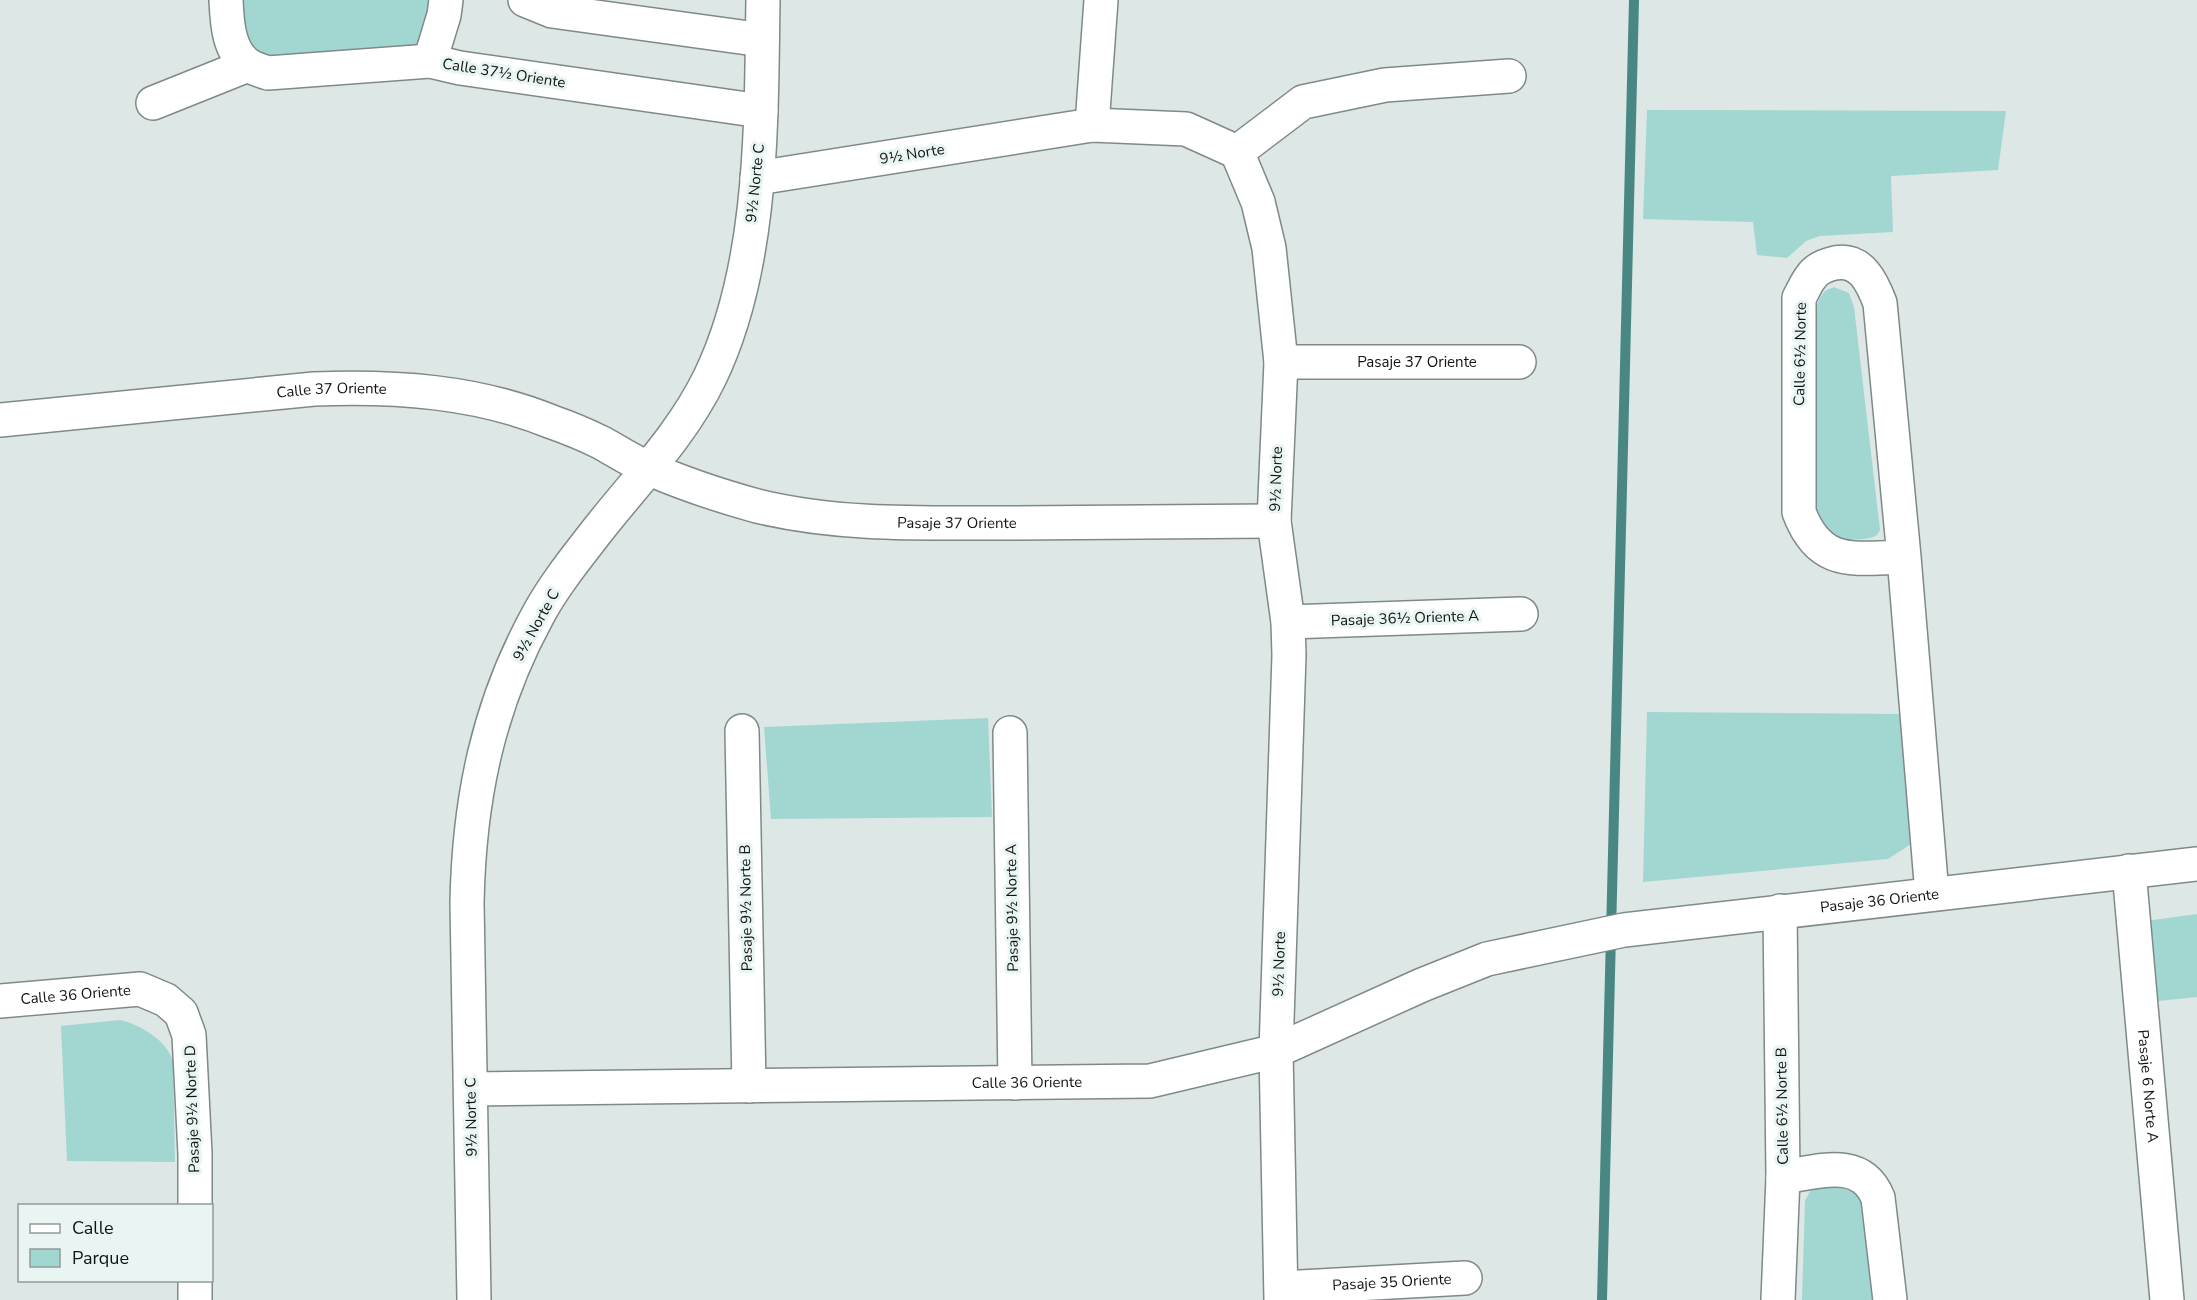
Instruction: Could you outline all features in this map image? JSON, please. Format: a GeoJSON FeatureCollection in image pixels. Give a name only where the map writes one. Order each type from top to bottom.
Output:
{"type":"FeatureCollection","features":[{"type":"Feature","properties":{"kind":"street"},"geometry":{"type":"LineString","coordinates":[[153,103],[248,65],[234,47],[227,26],[226,0]]}},
{"type":"Feature","properties":{"kind":"street"},"geometry":{"type":"LineString","coordinates":[[430,61],[444,15],[446,0]]}},
{"type":"Feature","properties":{"kind":"street"},"geometry":{"type":"LineString","coordinates":[[525,0],[552,11],[762,40]]}},
{"type":"Feature","properties":{"kind":"street","name":"9½ Norte C"},"geometry":{"type":"LineString","coordinates":[[474,1300],[467,903],[468,852],[474,801],[484,752],[498,704],[539,613],[591,539],[674,438],[695,405],[724,342],[742,277],[757,178],[763,0]]}},
{"type":"Feature","properties":{"kind":"street"},"geometry":{"type":"LineString","coordinates":[[1092,125],[1101,0]]}},
{"type":"Feature","properties":{"kind":"street","name":"Calle 37½ Oriente"},"geometry":{"type":"LineString","coordinates":[[248,65],[268,73],[430,61],[460,68],[761,111]]}},
{"type":"Feature","properties":{"kind":"street"},"geometry":{"type":"LineString","coordinates":[[1237,152],[1303,102],[1384,85],[1509,76]]}},
{"type":"Feature","properties":{"kind":"street","name":"9½ Norte"},"geometry":{"type":"LineString","coordinates":[[757,178],[1092,125],[1186,129],[1237,152],[1258,202],[1269,248],[1281,362],[1274,521],[1288,622],[1276,1051],[1281,1294]]}},
{"type":"Feature","properties":{"kind":"street","name":"Calle 6½ Norte"},"geometry":{"type":"LineString","coordinates":[[1904,557],[1858,558],[1832,555],[1817,543],[1805,527],[1799,512],[1799,298],[1811,275],[1825,265],[1842,262],[1859,267],[1872,283],[1880,303],[1904,557],[1932,894]]}},
{"type":"Feature","properties":{"kind":"street","name":"Pasaje 37 Oriente"},"geometry":{"type":"LineString","coordinates":[[1281,362],[1519,362]]}},
{"type":"Feature","properties":{"kind":"street","name":"Calle 37 Oriente"},"geometry":{"type":"LineString","coordinates":[[0,420],[314,389],[361,387],[407,389],[453,395],[499,405],[550,421],[600,442],[648,469]]}},
{"type":"Feature","properties":{"kind":"street","name":"Pasaje 37 Oriente"},"geometry":{"type":"LineString","coordinates":[[648,469],[701,489],[757,506],[803,515],[849,520],[895,523],[1274,521]]}},
{"type":"Feature","properties":{"kind":"street","name":"Pasaje 36½ Oriente A"},"geometry":{"type":"LineString","coordinates":[[1288,622],[1521,614]]}},
{"type":"Feature","properties":{"kind":"street","name":"Pasaje 9½ Norte B"},"geometry":{"type":"LineString","coordinates":[[742,731],[749,1086]]}},
{"type":"Feature","properties":{"kind":"street","name":"Pasaje 9½ Norte A"},"geometry":{"type":"LineString","coordinates":[[1010,732],[1015,1083]]}},
{"type":"Feature","properties":{"kind":"street","name":"Pasaje 36 Oriente"},"geometry":{"type":"LineString","coordinates":[[1560,942],[1624,930],[2197,864]]}},
{"type":"Feature","properties":{"kind":"street","name":"Pasaje 6 Norte A"},"geometry":{"type":"LineString","coordinates":[[2129,872],[2167,1300]]}},
{"type":"Feature","properties":{"kind":"street","name":"Calle 6½ Norte B"},"geometry":{"type":"LineString","coordinates":[[1778,1300],[1783,1177],[1780,911]]}},
{"type":"Feature","properties":{"kind":"street","name":"Calle 36 Oriente"},"geometry":{"type":"LineString","coordinates":[[471,1089],[1150,1081],[1276,1051],[1487,958],[1560,942]]}},
{"type":"Feature","properties":{"kind":"street","name":"Calle 36 Oriente"},"geometry":{"type":"LineString","coordinates":[[0,1001],[140,989],[166,1000],[181,1013]]}},
{"type":"Feature","properties":{"kind":"street","name":"Pasaje 9½ Norte D"},"geometry":{"type":"LineString","coordinates":[[181,1013],[189,1035],[195,1204]]}},
{"type":"Feature","properties":{"kind":"street"},"geometry":{"type":"LineString","coordinates":[[1783,1177],[1841,1169],[1853,1171],[1873,1186],[1878,1198],[1890,1300]]}},
{"type":"Feature","properties":{"kind":"street","name":"Pasaje 35 Oriente"},"geometry":{"type":"LineString","coordinates":[[1281,1294],[1465,1278]]}},
{"type":"Feature","properties":{"kind":"street"},"geometry":{"type":"LineString","coordinates":[[195,1282],[195,1300]]}},
{"type":"Feature","properties":{"kind":"green space"},"geometry":{"type":"Polygon","coordinates":[[[226,0],[446,0],[430,61],[248,65],[226,0]]]}},
{"type":"Feature","properties":{"kind":"green space"},"geometry":{"type":"Polygon","coordinates":[[[1647,110],[2006,111],[1998,170],[1891,176],[1893,232],[1820,236],[1806,241],[1787,258],[1757,255],[1753,222],[1643,219],[1647,110]]]}},
{"type":"Feature","properties":{"kind":"green space"},"geometry":{"type":"Polygon","coordinates":[[[1834,287],[1849,293],[1854,307],[1880,530],[1877,535],[1859,540],[1827,535],[1812,504],[1817,306],[1822,294],[1834,287]]]}},
{"type":"Feature","properties":{"kind":"green space"},"geometry":{"type":"Polygon","coordinates":[[[1647,712],[1903,714],[1911,844],[1888,859],[1643,882],[1647,712]]]}},
{"type":"Feature","properties":{"kind":"green space"},"geometry":{"type":"Polygon","coordinates":[[[988,718],[992,817],[771,819],[764,727],[988,718]]]}},
{"type":"Feature","properties":{"kind":"green space"},"geometry":{"type":"Polygon","coordinates":[[[2197,914],[2197,997],[2158,1001],[2146,921],[2197,914]]]}},
{"type":"Feature","properties":{"kind":"green space"},"geometry":{"type":"Polygon","coordinates":[[[120,1020],[152,1034],[170,1053],[173,1061],[175,1162],[67,1161],[61,1026],[120,1020]]]}},
{"type":"Feature","properties":{"kind":"green space"},"geometry":{"type":"Polygon","coordinates":[[[1851,1186],[1862,1202],[1873,1300],[1802,1300],[1805,1201],[1812,1187],[1851,1186]]]}},
{"type":"Feature","properties":{"kind":"waterway"},"geometry":{"type":"LineString","coordinates":[[1602,1300],[1634,0]]}}]}
